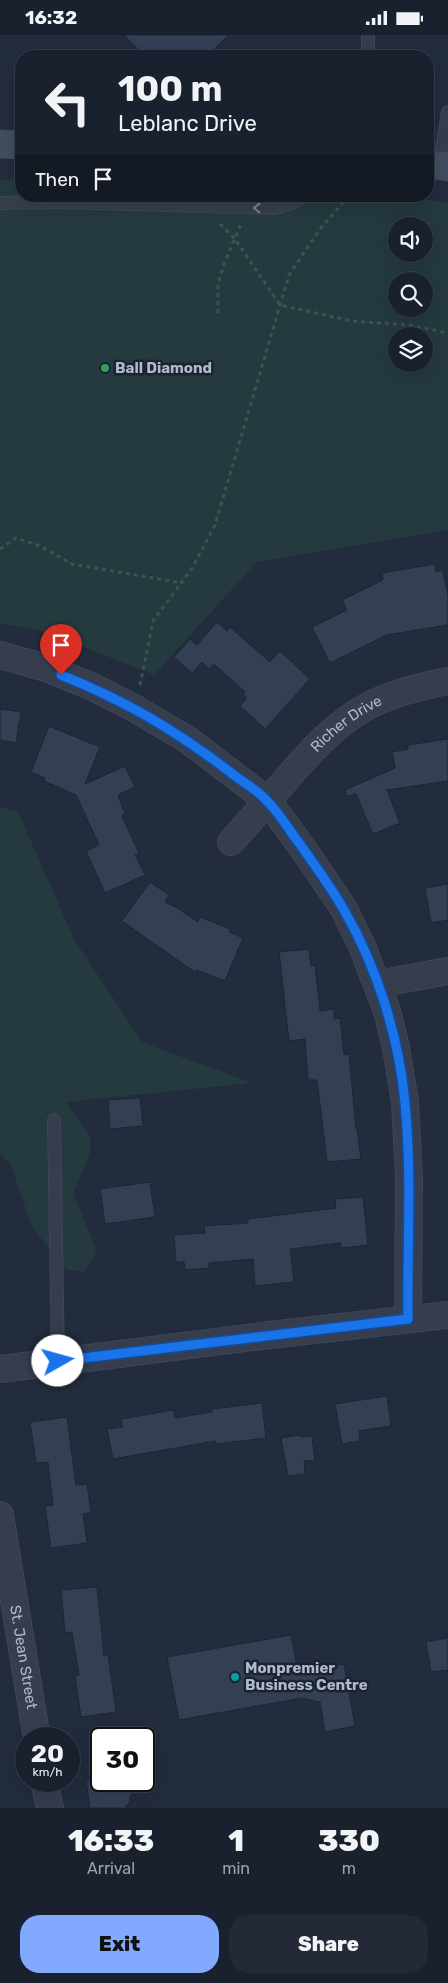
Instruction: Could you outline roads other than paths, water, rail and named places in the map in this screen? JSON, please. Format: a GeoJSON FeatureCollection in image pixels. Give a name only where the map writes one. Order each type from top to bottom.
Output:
{"type":"FeatureCollection","features":[{"type":"Feature","properties":{"kind":"street"},"geometry":{"type":"LineString","coordinates":[[0,144],[15,145]]}},
{"type":"Feature","properties":{"kind":"street"},"geometry":{"type":"LineString","coordinates":[[0,655],[46,668],[93,687],[134,708],[188,740],[268,801],[344,909],[388,1014],[396,1047],[405,1102],[409,1178],[408,1319]]}},
{"type":"Feature","properties":{"kind":"street","name":"Richer Drive"},"geometry":{"type":"LineString","coordinates":[[231,842],[329,733],[350,717],[372,704],[400,692],[448,681]]}},
{"type":"Feature","properties":{"kind":"street"},"geometry":{"type":"LineString","coordinates":[[377,984],[448,971]]}},
{"type":"Feature","properties":{"kind":"street"},"geometry":{"type":"LineString","coordinates":[[0,1369],[448,1315]]}},
{"type":"Feature","properties":{"kind":"street","name":"St. Jean Street"},"geometry":{"type":"LineString","coordinates":[[0,1515],[35,1727]]}},
{"type":"Feature","properties":{"kind":"street"},"geometry":{"type":"LineString","coordinates":[[46,1792],[50,1808]]}},
{"type":"Feature","properties":{"kind":"lane"},"geometry":{"type":"LineString","coordinates":[[368,35],[368,50]]}},
{"type":"Feature","properties":{"kind":"lane"},"geometry":{"type":"LineString","coordinates":[[438,165],[448,112]]}},
{"type":"Feature","properties":{"kind":"lane"},"geometry":{"type":"LineString","coordinates":[[0,203],[60,202],[274,208],[293,202]]}},
{"type":"Feature","properties":{"kind":"lane"},"geometry":{"type":"LineString","coordinates":[[54,1120],[58,1361]]}},
{"type":"Feature","properties":{"kind":"place","name":"Ball Diamond"},"geometry":{"type":"Point","coordinates":[105,368]}},
{"type":"Feature","properties":{"kind":"place","name":"Monpremier Business Centre"},"geometry":{"type":"Point","coordinates":[235,1677]}}]}
